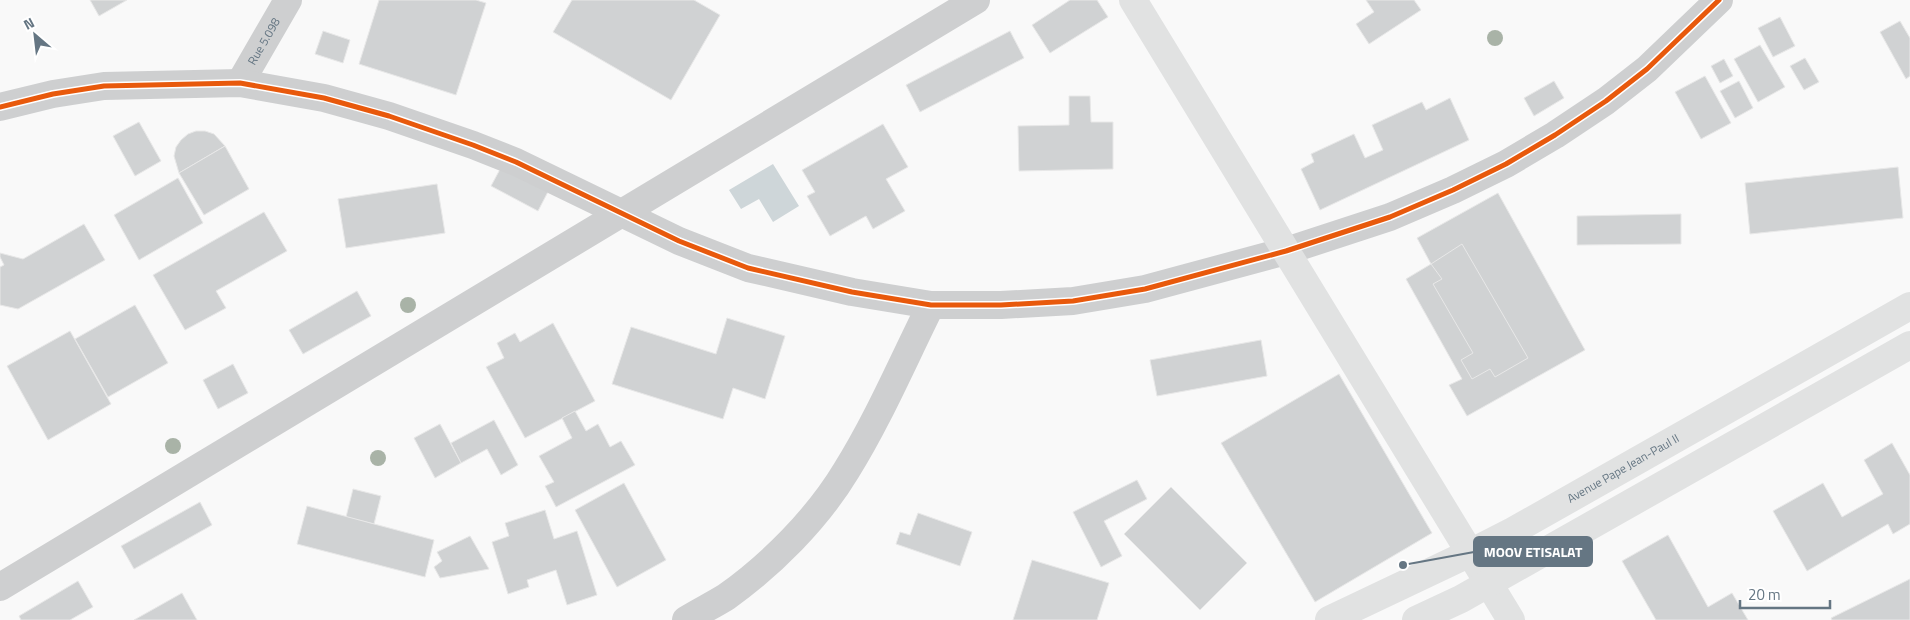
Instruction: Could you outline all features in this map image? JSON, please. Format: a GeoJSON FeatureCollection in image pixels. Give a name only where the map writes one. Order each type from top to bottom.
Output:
{"type":"FeatureCollection","features":[{"type":"Feature","properties":{"kind":"main road"},"geometry":{"type":"LineString","coordinates":[[1133,0],[1511,620]]}},
{"type":"Feature","properties":{"kind":"main road","name":"Avenue Pape Jean-Paul II"},"geometry":{"type":"LineString","coordinates":[[1329,620],[1470,553],[1910,306]]}},
{"type":"Feature","properties":{"kind":"main road"},"geometry":{"type":"LineString","coordinates":[[1416,620],[1488,584],[1910,345]]}},
{"type":"Feature","properties":{"kind":"street","name":"Rue 5.098"},"geometry":{"type":"LineString","coordinates":[[240,83],[288,0]]}},
{"type":"Feature","properties":{"kind":"street"},"geometry":{"type":"LineString","coordinates":[[0,587],[976,0]]}},
{"type":"Feature","properties":{"kind":"street"},"geometry":{"type":"LineString","coordinates":[[0,107],[53,94],[104,86],[240,83],[324,98],[389,116],[516,162],[679,241],[748,268],[852,292],[931,305],[1001,305],[1073,300],[1145,289],[1286,251],[1390,216],[1453,190],[1506,164],[1555,135],[1613,96],[1647,69],[1719,0]]}},
{"type":"Feature","properties":{"kind":"street"},"geometry":{"type":"LineString","coordinates":[[686,620],[725,597],[766,565],[808,522],[846,472],[880,409],[931,305]]}},
{"type":"Feature","properties":{"kind":"shaded area"},"geometry":{"type":"Polygon","coordinates":[[[773,164],[799,206],[773,222],[759,199],[741,209],[729,190],[773,164]]]}},
{"type":"Feature","properties":{"kind":"building"},"geometry":{"type":"Polygon","coordinates":[[[90,0],[127,0],[99,16],[90,0]]]}},
{"type":"Feature","properties":{"kind":"building"},"geometry":{"type":"Polygon","coordinates":[[[379,0],[476,0],[486,3],[456,95],[359,64],[379,0]]]}},
{"type":"Feature","properties":{"kind":"building"},"geometry":{"type":"Polygon","coordinates":[[[572,0],[694,0],[720,15],[671,100],[553,32],[572,0]]]}},
{"type":"Feature","properties":{"kind":"building"},"geometry":{"type":"Polygon","coordinates":[[[1070,0],[1097,0],[1108,17],[1050,53],[1032,25],[1070,0]]]}},
{"type":"Feature","properties":{"kind":"building"},"geometry":{"type":"Polygon","coordinates":[[[1366,0],[1414,0],[1421,10],[1369,44],[1356,24],[1374,12],[1366,0]]]}},
{"type":"Feature","properties":{"kind":"building"},"geometry":{"type":"Polygon","coordinates":[[[1780,17],[1795,46],[1773,57],[1758,28],[1780,17]]]}},
{"type":"Feature","properties":{"kind":"building"},"geometry":{"type":"Polygon","coordinates":[[[1900,21],[1910,38],[1910,76],[1906,79],[1880,32],[1900,21]]]}},
{"type":"Feature","properties":{"kind":"building"},"geometry":{"type":"Polygon","coordinates":[[[323,31],[350,40],[343,63],[315,54],[323,31]]]}},
{"type":"Feature","properties":{"kind":"building"},"geometry":{"type":"Polygon","coordinates":[[[1010,31],[1024,58],[920,112],[906,85],[1010,31]]]}},
{"type":"Feature","properties":{"kind":"building"},"geometry":{"type":"Polygon","coordinates":[[[1760,45],[1785,87],[1758,102],[1734,59],[1760,45]]]}},
{"type":"Feature","properties":{"kind":"building"},"geometry":{"type":"Polygon","coordinates":[[[1805,58],[1819,82],[1804,90],[1790,66],[1805,58]]]}},
{"type":"Feature","properties":{"kind":"building"},"geometry":{"type":"Polygon","coordinates":[[[1724,59],[1733,76],[1720,83],[1711,66],[1724,59]]]}},
{"type":"Feature","properties":{"kind":"building"},"geometry":{"type":"Polygon","coordinates":[[[1705,76],[1731,123],[1701,139],[1675,92],[1705,76]]]}},
{"type":"Feature","properties":{"kind":"building"},"geometry":{"type":"Polygon","coordinates":[[[1554,81],[1564,98],[1534,116],[1524,98],[1554,81]]]}},
{"type":"Feature","properties":{"kind":"building"},"geometry":{"type":"Polygon","coordinates":[[[1739,81],[1753,108],[1735,118],[1720,91],[1739,81]]]}},
{"type":"Feature","properties":{"kind":"building"},"geometry":{"type":"Polygon","coordinates":[[[1069,96],[1090,96],[1091,122],[1113,122],[1113,169],[1019,171],[1018,126],[1069,125],[1069,96]]]}},
{"type":"Feature","properties":{"kind":"building"},"geometry":{"type":"Polygon","coordinates":[[[1450,98],[1469,140],[1320,210],[1301,169],[1314,162],[1311,154],[1354,134],[1365,158],[1383,150],[1372,125],[1422,102],[1426,110],[1450,98]]]}},
{"type":"Feature","properties":{"kind":"building"},"geometry":{"type":"Polygon","coordinates":[[[139,122],[161,161],[135,176],[113,136],[139,122]]]}},
{"type":"Feature","properties":{"kind":"building"},"geometry":{"type":"Polygon","coordinates":[[[883,124],[908,167],[886,179],[905,211],[873,229],[866,216],[830,236],[807,196],[815,192],[802,170],[883,124]]]}},
{"type":"Feature","properties":{"kind":"building"},"geometry":{"type":"Polygon","coordinates":[[[196,131],[214,134],[225,146],[179,173],[174,156],[176,147],[188,134],[196,131]]]}},
{"type":"Feature","properties":{"kind":"building"},"geometry":{"type":"Polygon","coordinates":[[[225,146],[249,189],[204,215],[179,173],[225,146]]]}},
{"type":"Feature","properties":{"kind":"building"},"geometry":{"type":"Polygon","coordinates":[[[505,160],[552,184],[538,211],[491,186],[505,160]]]}},
{"type":"Feature","properties":{"kind":"building"},"geometry":{"type":"Polygon","coordinates":[[[1898,167],[1903,218],[1750,234],[1745,183],[1898,167]]]}},
{"type":"Feature","properties":{"kind":"building"},"geometry":{"type":"Polygon","coordinates":[[[178,178],[203,223],[139,260],[114,215],[178,178]]]}},
{"type":"Feature","properties":{"kind":"building"},"geometry":{"type":"Polygon","coordinates":[[[437,184],[445,233],[346,248],[338,199],[437,184]]]}},
{"type":"Feature","properties":{"kind":"building"},"geometry":{"type":"Polygon","coordinates":[[[1498,193],[1585,350],[1467,416],[1449,385],[1462,379],[1406,279],[1431,264],[1417,238],[1498,193]]]}},
{"type":"Feature","properties":{"kind":"building"},"geometry":{"type":"Polygon","coordinates":[[[264,212],[287,251],[216,291],[226,308],[185,330],[153,275],[264,212]]]}},
{"type":"Feature","properties":{"kind":"building"},"geometry":{"type":"Polygon","coordinates":[[[1681,214],[1681,244],[1577,245],[1577,216],[1681,214]]]}},
{"type":"Feature","properties":{"kind":"building"},"geometry":{"type":"Polygon","coordinates":[[[84,224],[105,260],[18,309],[0,305],[0,267],[4,265],[0,253],[23,259],[84,224]]]}},
{"type":"Feature","properties":{"kind":"building"},"geometry":{"type":"Polygon","coordinates":[[[1462,244],[1528,358],[1495,377],[1490,369],[1472,379],[1461,360],[1473,353],[1433,284],[1442,279],[1431,264],[1462,244]]]}},
{"type":"Feature","properties":{"kind":"building"},"geometry":{"type":"Polygon","coordinates":[[[357,291],[371,316],[303,354],[289,330],[357,291]]]}},
{"type":"Feature","properties":{"kind":"building"},"geometry":{"type":"Polygon","coordinates":[[[135,305],[168,363],[108,397],[75,339],[135,305]]]}},
{"type":"Feature","properties":{"kind":"building"},"geometry":{"type":"Polygon","coordinates":[[[727,318],[785,336],[765,399],[733,388],[723,419],[612,384],[631,327],[716,354],[727,318]]]}},
{"type":"Feature","properties":{"kind":"building"},"geometry":{"type":"Polygon","coordinates":[[[553,323],[595,401],[525,438],[486,367],[504,358],[497,343],[515,333],[520,342],[553,323]]]}},
{"type":"Feature","properties":{"kind":"building"},"geometry":{"type":"Polygon","coordinates":[[[70,331],[111,404],[48,440],[7,366],[70,331]]]}},
{"type":"Feature","properties":{"kind":"building"},"geometry":{"type":"Polygon","coordinates":[[[1261,340],[1267,376],[1157,396],[1150,360],[1261,340]]]}},
{"type":"Feature","properties":{"kind":"building"},"geometry":{"type":"Polygon","coordinates":[[[233,364],[248,393],[218,409],[203,380],[233,364]]]}},
{"type":"Feature","properties":{"kind":"building"},"geometry":{"type":"Polygon","coordinates":[[[1339,374],[1432,533],[1315,602],[1221,443],[1339,374]]]}},
{"type":"Feature","properties":{"kind":"building"},"geometry":{"type":"Polygon","coordinates":[[[575,411],[586,431],[598,424],[610,447],[621,441],[635,465],[556,507],[545,486],[554,482],[539,456],[572,438],[562,418],[575,411]]]}},
{"type":"Feature","properties":{"kind":"building"},"geometry":{"type":"Polygon","coordinates":[[[494,420],[518,465],[501,475],[487,449],[461,463],[451,443],[494,420]]]}},
{"type":"Feature","properties":{"kind":"building"},"geometry":{"type":"Polygon","coordinates":[[[440,424],[461,463],[435,478],[414,438],[440,424]]]}},
{"type":"Feature","properties":{"kind":"building"},"geometry":{"type":"Polygon","coordinates":[[[1892,443],[1910,475],[1910,524],[1893,534],[1888,524],[1807,571],[1773,511],[1823,483],[1842,517],[1883,494],[1864,460],[1892,443]]]}},
{"type":"Feature","properties":{"kind":"building"},"geometry":{"type":"Polygon","coordinates":[[[1137,480],[1147,499],[1104,521],[1122,556],[1101,567],[1073,512],[1137,480]]]}},
{"type":"Feature","properties":{"kind":"building"},"geometry":{"type":"Polygon","coordinates":[[[624,483],[666,560],[617,587],[575,510],[624,483]]]}},
{"type":"Feature","properties":{"kind":"building"},"geometry":{"type":"Polygon","coordinates":[[[1171,487],[1247,563],[1200,610],[1124,534],[1171,487]]]}},
{"type":"Feature","properties":{"kind":"building"},"geometry":{"type":"Polygon","coordinates":[[[353,489],[381,496],[374,524],[346,517],[353,489]]]}},
{"type":"Feature","properties":{"kind":"building"},"geometry":{"type":"Polygon","coordinates":[[[200,502],[212,525],[134,569],[121,546],[200,502]]]}},
{"type":"Feature","properties":{"kind":"building"},"geometry":{"type":"Polygon","coordinates":[[[307,506],[434,540],[425,577],[297,544],[307,506]]]}},
{"type":"Feature","properties":{"kind":"building"},"geometry":{"type":"Polygon","coordinates":[[[545,510],[554,539],[577,531],[597,595],[567,605],[556,570],[527,580],[529,587],[508,594],[492,542],[509,536],[505,523],[545,510]]]}},
{"type":"Feature","properties":{"kind":"building"},"geometry":{"type":"Polygon","coordinates":[[[918,513],[972,532],[960,566],[896,544],[900,532],[910,535],[918,513]]]}},
{"type":"Feature","properties":{"kind":"building"},"geometry":{"type":"Polygon","coordinates":[[[1668,535],[1708,607],[1732,593],[1748,620],[1656,620],[1622,561],[1668,535]]]}},
{"type":"Feature","properties":{"kind":"building"},"geometry":{"type":"Polygon","coordinates":[[[470,536],[489,569],[440,578],[434,567],[442,561],[437,552],[470,536]]]}},
{"type":"Feature","properties":{"kind":"building"},"geometry":{"type":"Polygon","coordinates":[[[1032,560],[1109,583],[1097,620],[1013,620],[1032,560]]]}},
{"type":"Feature","properties":{"kind":"building"},"geometry":{"type":"Polygon","coordinates":[[[1910,579],[1910,620],[1832,620],[1831,618],[1910,579]]]}},
{"type":"Feature","properties":{"kind":"building"},"geometry":{"type":"Polygon","coordinates":[[[78,581],[93,607],[70,620],[21,620],[19,616],[78,581]]]}},
{"type":"Feature","properties":{"kind":"building"},"geometry":{"type":"Polygon","coordinates":[[[182,593],[197,620],[134,620],[182,593]]]}},
{"type":"Feature","properties":{"kind":"cycle path"},"geometry":{"type":"LineString","coordinates":[[0,107],[53,94],[104,86],[240,83],[324,98],[389,116],[516,162],[679,241],[748,268],[852,292],[931,305],[1001,305],[1073,301],[1145,289],[1286,251],[1390,217],[1453,190],[1506,164],[1555,135],[1606,101],[1647,69],[1719,0]]}},
{"type":"Feature","properties":{"kind":"place","name":"MOOV ETISALAT"},"geometry":{"type":"Point","coordinates":[1403,565]}}]}
